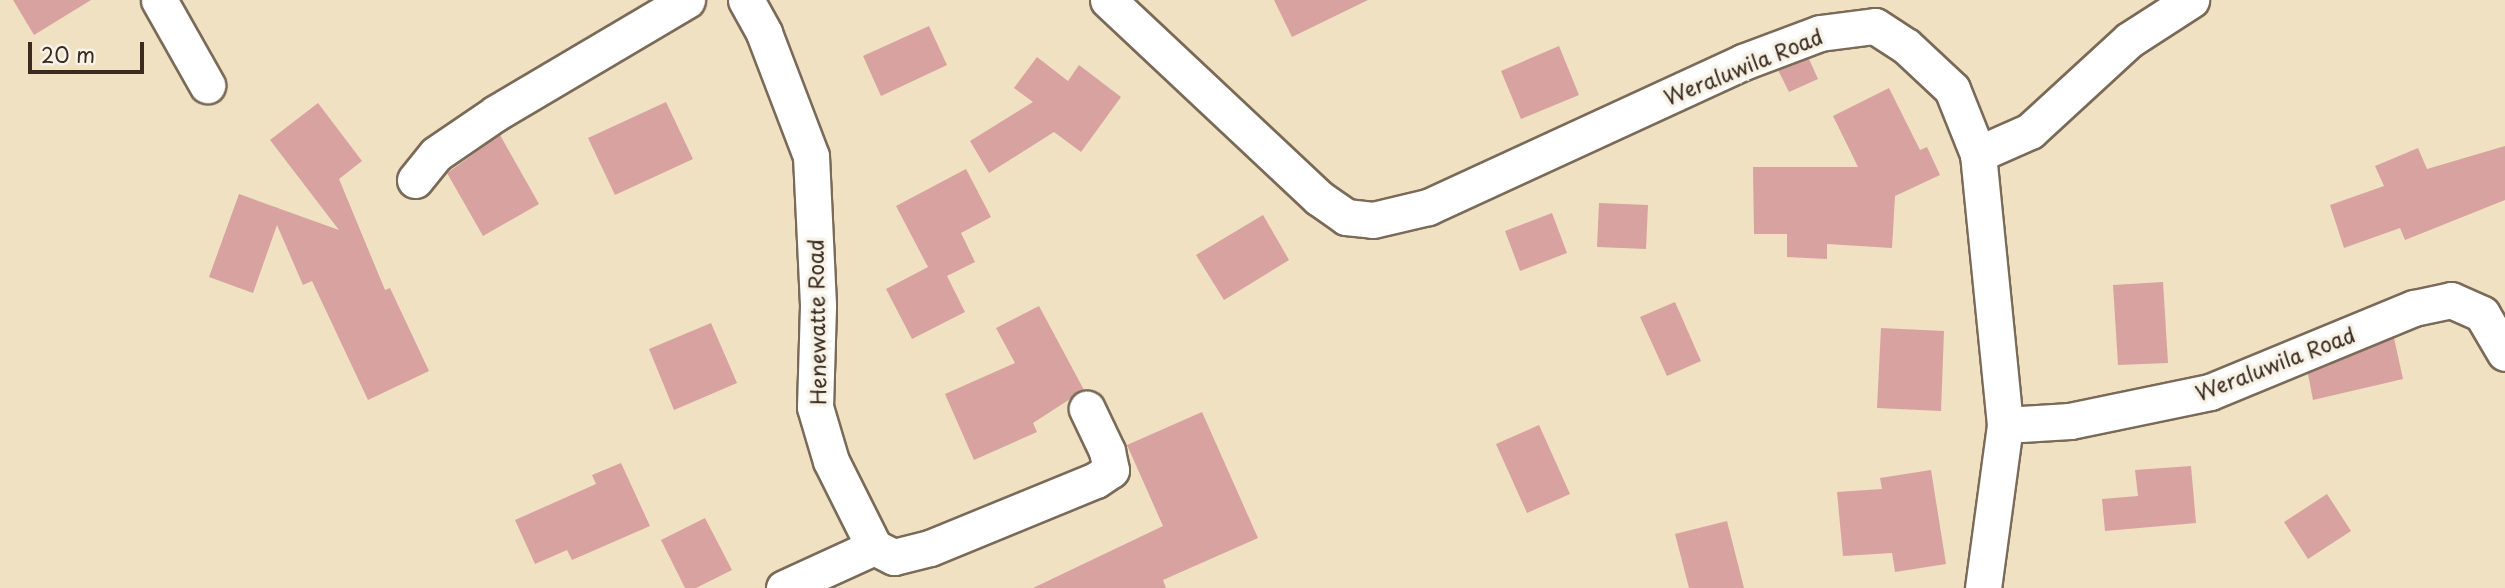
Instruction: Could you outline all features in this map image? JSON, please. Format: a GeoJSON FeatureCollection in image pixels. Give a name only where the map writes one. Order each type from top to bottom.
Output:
{"type":"FeatureCollection","features":[{"type":"Feature","properties":{"kind":"street"},"geometry":{"type":"LineString","coordinates":[[159,0],[207,85]]}},
{"type":"Feature","properties":{"kind":"street"},"geometry":{"type":"LineString","coordinates":[[415,180],[436,154],[496,113],[687,0]]}},
{"type":"Feature","properties":{"kind":"street","name":"Henewatte Road"},"geometry":{"type":"LineString","coordinates":[[746,0],[764,33],[811,156],[818,306],[815,407],[831,461],[874,547]]}},
{"type":"Feature","properties":{"kind":"street","name":"Weraluwila Road"},"geometry":{"type":"LineString","coordinates":[[1108,0],[1319,198],[1346,217],[1373,220],[1439,202],[1743,62],[1870,13],[1952,89],[1978,154],[2005,425],[2070,421],[2210,393],[2414,308],[2451,300],[2482,314],[2505,354]]}},
{"type":"Feature","properties":{"kind":"street"},"geometry":{"type":"LineString","coordinates":[[1978,154],[2030,131],[2130,40],[2192,0]]}},
{"type":"Feature","properties":{"kind":"street"},"geometry":{"type":"LineString","coordinates":[[784,588],[874,547],[894,557],[930,548],[1096,480],[1111,470],[1107,451],[1087,409]]}},
{"type":"Feature","properties":{"kind":"street"},"geometry":{"type":"LineString","coordinates":[[1983,588],[2005,425]]}},
{"type":"Feature","properties":{"kind":"building"},"geometry":{"type":"Polygon","coordinates":[[[13,0],[91,0],[34,35],[13,0]]]}},
{"type":"Feature","properties":{"kind":"building"},"geometry":{"type":"Polygon","coordinates":[[[1274,0],[1368,0],[1292,37],[1274,0]]]}},
{"type":"Feature","properties":{"kind":"building"},"geometry":{"type":"Polygon","coordinates":[[[929,26],[947,65],[881,96],[863,56],[929,26]]]}},
{"type":"Feature","properties":{"kind":"building"},"geometry":{"type":"Polygon","coordinates":[[[1559,46],[1579,95],[1521,119],[1501,71],[1559,46]]]}},
{"type":"Feature","properties":{"kind":"building"},"geometry":{"type":"Polygon","coordinates":[[[1037,57],[1068,81],[1079,65],[1121,97],[1081,152],[1054,132],[989,173],[970,141],[1033,102],[1014,88],[1037,57]]]}},
{"type":"Feature","properties":{"kind":"building"},"geometry":{"type":"Polygon","coordinates":[[[1809,59],[1818,79],[1789,92],[1778,70],[1809,59]]]}},
{"type":"Feature","properties":{"kind":"building"},"geometry":{"type":"Polygon","coordinates":[[[1889,88],[1920,150],[1927,147],[1940,175],[1895,196],[1892,248],[1827,244],[1827,259],[1787,257],[1787,234],[1754,234],[1753,167],[1858,167],[1833,116],[1889,88]]]}},
{"type":"Feature","properties":{"kind":"building"},"geometry":{"type":"Polygon","coordinates":[[[666,102],[693,159],[615,195],[588,138],[666,102]]]}},
{"type":"Feature","properties":{"kind":"building"},"geometry":{"type":"Polygon","coordinates":[[[318,103],[362,161],[339,179],[385,290],[390,288],[429,371],[368,400],[312,281],[303,285],[277,225],[253,293],[209,277],[239,194],[339,230],[270,140],[318,103]]]}},
{"type":"Feature","properties":{"kind":"building"},"geometry":{"type":"Polygon","coordinates":[[[500,135],[539,204],[483,236],[447,173],[500,135]]]}},
{"type":"Feature","properties":{"kind":"building"},"geometry":{"type":"Polygon","coordinates":[[[2505,146],[2505,200],[2405,240],[2400,228],[2344,248],[2330,205],[2384,186],[2375,166],[2418,148],[2427,169],[2505,146]]]}},
{"type":"Feature","properties":{"kind":"building"},"geometry":{"type":"Polygon","coordinates":[[[966,169],[991,217],[961,233],[975,262],[947,276],[965,312],[912,339],[886,289],[928,267],[896,206],[966,169]]]}},
{"type":"Feature","properties":{"kind":"building"},"geometry":{"type":"Polygon","coordinates":[[[1599,203],[1648,205],[1646,249],[1597,247],[1599,203]]]}},
{"type":"Feature","properties":{"kind":"building"},"geometry":{"type":"Polygon","coordinates":[[[1552,213],[1567,253],[1520,271],[1505,231],[1552,213]]]}},
{"type":"Feature","properties":{"kind":"building"},"geometry":{"type":"Polygon","coordinates":[[[1263,215],[1289,260],[1224,300],[1196,255],[1263,215]]]}},
{"type":"Feature","properties":{"kind":"building"},"geometry":{"type":"Polygon","coordinates":[[[2163,282],[2168,363],[2118,365],[2113,285],[2163,282]]]}},
{"type":"Feature","properties":{"kind":"building"},"geometry":{"type":"Polygon","coordinates":[[[1675,302],[1701,361],[1667,376],[1640,317],[1675,302]]]}},
{"type":"Feature","properties":{"kind":"building"},"geometry":{"type":"Polygon","coordinates":[[[1039,306],[1084,390],[1033,423],[1037,432],[974,460],[945,394],[1015,363],[996,328],[1039,306]]]}},
{"type":"Feature","properties":{"kind":"building"},"geometry":{"type":"Polygon","coordinates":[[[711,323],[737,383],[674,410],[649,349],[711,323]]]}},
{"type":"Feature","properties":{"kind":"building"},"geometry":{"type":"Polygon","coordinates":[[[1881,328],[1944,331],[1941,411],[1877,408],[1881,328]]]}},
{"type":"Feature","properties":{"kind":"building"},"geometry":{"type":"Polygon","coordinates":[[[2394,338],[2403,379],[2313,400],[2308,374],[2394,338]]]}},
{"type":"Feature","properties":{"kind":"building"},"geometry":{"type":"Polygon","coordinates":[[[1202,412],[1258,538],[1163,580],[1166,588],[1033,588],[1163,526],[1127,445],[1202,412]]]}},
{"type":"Feature","properties":{"kind":"building"},"geometry":{"type":"Polygon","coordinates":[[[1539,425],[1570,494],[1527,513],[1496,444],[1539,425]]]}},
{"type":"Feature","properties":{"kind":"building"},"geometry":{"type":"Polygon","coordinates":[[[621,463],[650,526],[572,560],[567,550],[535,564],[515,520],[596,484],[592,475],[621,463]]]}},
{"type":"Feature","properties":{"kind":"building"},"geometry":{"type":"Polygon","coordinates":[[[2191,466],[2196,523],[2105,531],[2102,499],[2138,496],[2135,470],[2191,466]]]}},
{"type":"Feature","properties":{"kind":"building"},"geometry":{"type":"Polygon","coordinates":[[[1931,470],[1946,564],[1895,572],[1892,553],[1843,556],[1837,492],[1882,489],[1880,478],[1931,470]]]}},
{"type":"Feature","properties":{"kind":"building"},"geometry":{"type":"Polygon","coordinates":[[[2327,494],[2351,531],[2308,559],[2284,522],[2327,494]]]}},
{"type":"Feature","properties":{"kind":"building"},"geometry":{"type":"Polygon","coordinates":[[[705,518],[732,570],[696,588],[685,588],[661,540],[705,518]]]}},
{"type":"Feature","properties":{"kind":"building"},"geometry":{"type":"Polygon","coordinates":[[[1727,521],[1744,588],[1689,588],[1675,534],[1727,521]]]}}]}
